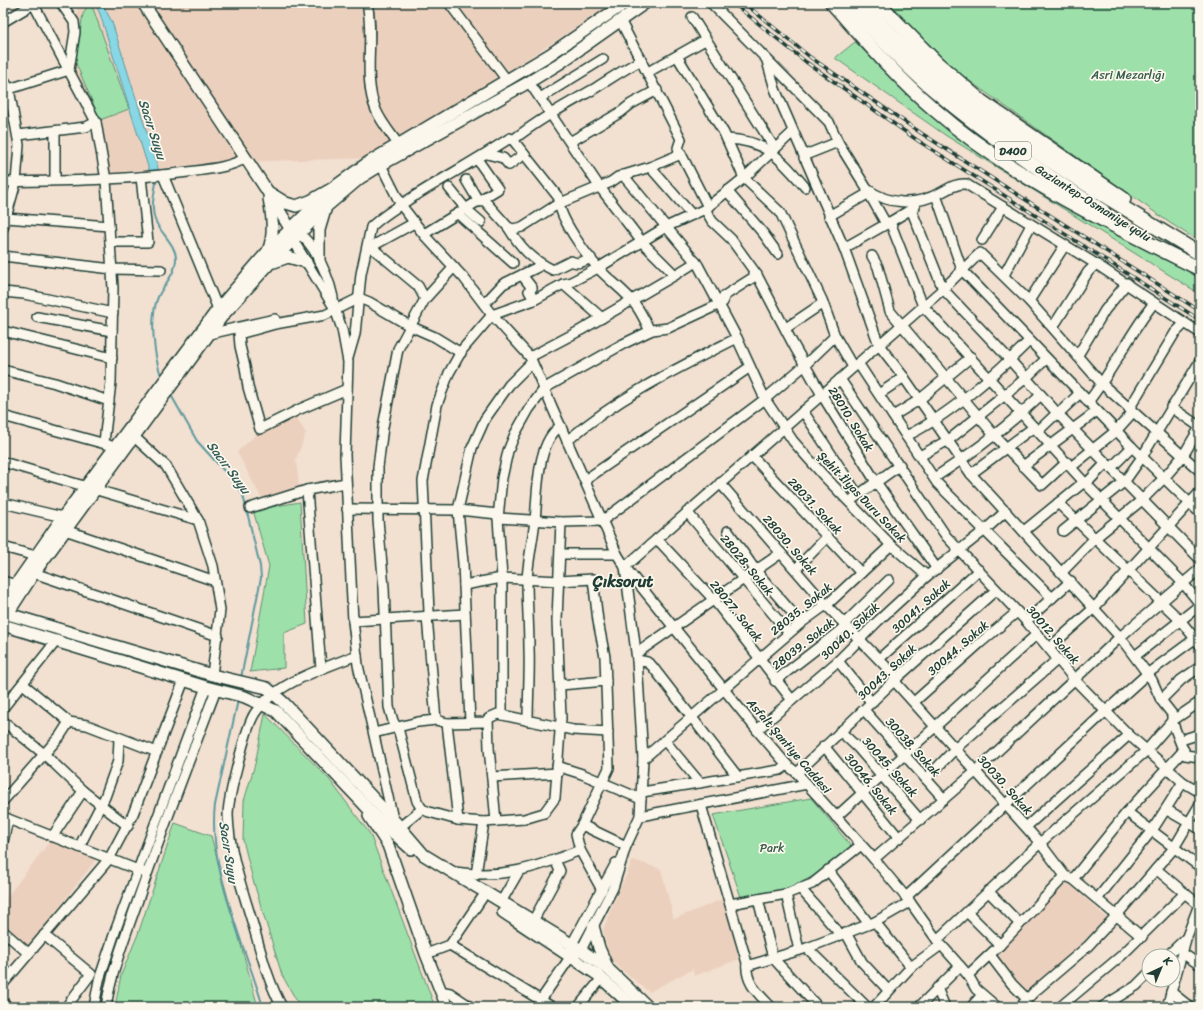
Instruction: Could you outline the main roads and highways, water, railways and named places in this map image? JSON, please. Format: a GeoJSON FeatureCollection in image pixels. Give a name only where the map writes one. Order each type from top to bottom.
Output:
{"type":"FeatureCollection","features":[{"type":"Feature","properties":{"kind":"highway"},"geometry":{"type":"LineString","coordinates":[[832,3],[878,55],[935,110],[988,152],[1034,182],[1200,269]]}},
{"type":"Feature","properties":{"kind":"highway","name":"Gaziantep-Osmaniye yolu"},"geometry":{"type":"LineString","coordinates":[[848,3],[926,82],[973,122],[1041,171],[1124,224],[1200,269]]}},
{"type":"Feature","properties":{"kind":"highway","name":"Gaziantep-Osmaniye yolu"},"geometry":{"type":"LineString","coordinates":[[862,3],[879,23],[932,74],[977,110],[1045,159],[1200,254]]}},
{"type":"Feature","properties":{"kind":"highway"},"geometry":{"type":"LineString","coordinates":[[878,3],[937,63],[981,101],[1030,136],[1109,188],[1178,241]]}},
{"type":"Feature","properties":{"kind":"main road"},"geometry":{"type":"LineString","coordinates":[[143,3],[246,158],[294,234]]}},
{"type":"Feature","properties":{"kind":"main road"},"geometry":{"type":"LineString","coordinates":[[610,15],[616,3]]}},
{"type":"Feature","properties":{"kind":"main road"},"geometry":{"type":"LineString","coordinates":[[268,192],[286,203],[296,206],[310,201],[333,188],[369,162],[398,144],[549,55],[610,15],[625,3]]}},
{"type":"Feature","properties":{"kind":"main road"},"geometry":{"type":"LineString","coordinates":[[268,251],[294,234],[360,178],[381,164],[529,82],[560,63],[645,3]]}},
{"type":"Feature","properties":{"kind":"main road"},"geometry":{"type":"LineString","coordinates":[[3,603],[63,517],[91,487],[108,446],[131,434],[158,390],[172,377],[223,315],[270,264],[333,188]]}},
{"type":"Feature","properties":{"kind":"main road"},"geometry":{"type":"LineString","coordinates":[[268,192],[272,214],[272,244],[268,251],[218,309],[172,377],[156,406],[131,434],[91,487],[65,530],[5,617],[212,675],[267,688],[397,824],[424,855],[533,922],[577,947],[605,974],[648,1007]]}},
{"type":"Feature","properties":{"kind":"main road"},"geometry":{"type":"LineString","coordinates":[[319,260],[320,230],[322,217],[327,206]]}},
{"type":"Feature","properties":{"kind":"main road"},"geometry":{"type":"LineString","coordinates":[[270,264],[288,257],[306,262]]}},
{"type":"Feature","properties":{"kind":"main road"},"geometry":{"type":"LineString","coordinates":[[3,625],[245,697],[276,711],[376,817],[431,865],[571,956],[605,974]]}},
{"type":"Feature","properties":{"kind":"main road"},"geometry":{"type":"LineString","coordinates":[[350,788],[388,845],[426,954],[447,1007]]}},
{"type":"Feature","properties":{"kind":"main road"},"geometry":{"type":"LineString","coordinates":[[388,845],[408,846]]}},
{"type":"Feature","properties":{"kind":"main road"},"geometry":{"type":"LineString","coordinates":[[592,926],[605,974],[628,1005]]}},
{"type":"Feature","properties":{"kind":"water"},"geometry":{"type":"Polygon","coordinates":[[[95,3],[102,3],[112,22],[159,171],[149,170],[100,14],[95,3]]]}},
{"type":"Feature","properties":{"kind":"waterway","name":"Sacır Suyu"},"geometry":{"type":"LineString","coordinates":[[157,177],[153,198],[155,220],[171,244],[176,255],[174,270],[160,292],[155,305],[153,326],[155,349],[162,378]]}},
{"type":"Feature","properties":{"kind":"waterway","name":"Sacır Suyu"},"geometry":{"type":"LineString","coordinates":[[171,395],[197,441],[237,485],[243,495],[260,566],[261,578],[241,678]]}},
{"type":"Feature","properties":{"kind":"waterway","name":"Sacır Suyu"},"geometry":{"type":"LineString","coordinates":[[238,700],[215,805],[214,829],[222,881],[263,1007]]}},
{"type":"Feature","properties":{"kind":"railway"},"geometry":{"type":"LineString","coordinates":[[733,3],[806,62],[917,140],[1200,320]]}},
{"type":"Feature","properties":{"kind":"railway"},"geometry":{"type":"LineString","coordinates":[[744,3],[810,57],[921,133],[1200,311]]}},
{"type":"Feature","properties":{"kind":"district","name":"Çıksorut"},"geometry":{"type":"Point","coordinates":[623,581]}},
{"type":"Feature","properties":{"kind":"park label","name":"Asri Mezarlığı"},"geometry":{"type":"Point","coordinates":[1128,75]}},
{"type":"Feature","properties":{"kind":"park label","name":"Park"},"geometry":{"type":"Point","coordinates":[772,848]}}]}
